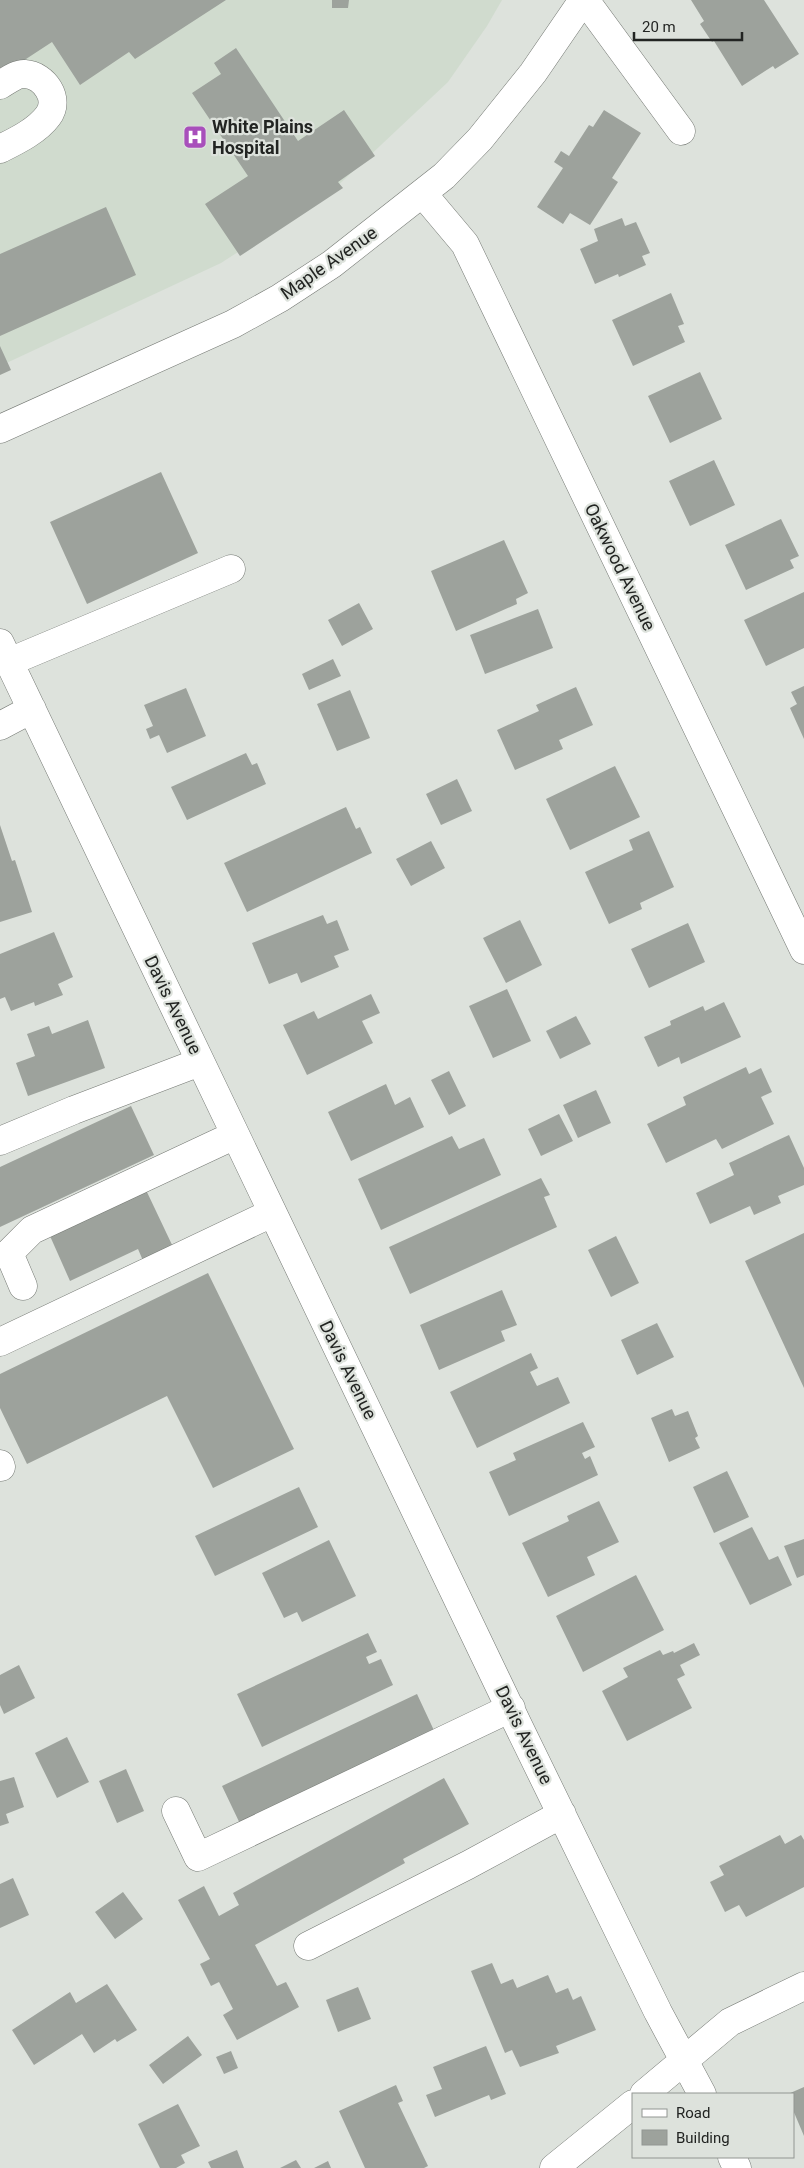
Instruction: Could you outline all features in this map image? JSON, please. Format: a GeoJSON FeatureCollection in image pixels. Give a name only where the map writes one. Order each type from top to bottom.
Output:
{"type":"FeatureCollection","features":[{"type":"Feature","properties":{"kind":"street"},"geometry":{"type":"LineString","coordinates":[[584,0],[681,131]]}},
{"type":"Feature","properties":{"kind":"street","name":"Maple Avenue"},"geometry":{"type":"LineString","coordinates":[[0,429],[234,324],[280,298],[332,264],[444,176],[480,138],[533,73],[584,0]]}},
{"type":"Feature","properties":{"kind":"street"},"geometry":{"type":"LineString","coordinates":[[0,85],[22,73],[35,76],[45,82],[52,104],[49,115],[36,128],[0,149]]}},
{"type":"Feature","properties":{"kind":"street","name":"Oakwood Avenue"},"geometry":{"type":"LineString","coordinates":[[423,194],[465,244],[804,950]]}},
{"type":"Feature","properties":{"kind":"street"},"geometry":{"type":"LineString","coordinates":[[4,652],[231,569]]}},
{"type":"Feature","properties":{"kind":"street","name":"Davis Avenue"},"geometry":{"type":"LineString","coordinates":[[4,652],[272,1214],[562,1814],[658,2012],[701,2093]]}},
{"type":"Feature","properties":{"kind":"street"},"geometry":{"type":"LineString","coordinates":[[0,726],[32,710]]}},
{"type":"Feature","properties":{"kind":"street"},"geometry":{"type":"LineString","coordinates":[[0,1141],[74,1110],[200,1062]]}},
{"type":"Feature","properties":{"kind":"street"},"geometry":{"type":"LineString","coordinates":[[23,1286],[9,1253],[32,1230],[235,1135]]}},
{"type":"Feature","properties":{"kind":"street"},"geometry":{"type":"LineString","coordinates":[[0,1342],[272,1214]]}},
{"type":"Feature","properties":{"kind":"street"},"geometry":{"type":"LineString","coordinates":[[176,1811],[198,1857],[511,1708]]}},
{"type":"Feature","properties":{"kind":"street"},"geometry":{"type":"LineString","coordinates":[[308,1946],[468,1865],[562,1814]]}},
{"type":"Feature","properties":{"kind":"street"},"geometry":{"type":"LineString","coordinates":[[645,2093],[730,2022],[804,1986]]}},
{"type":"Feature","properties":{"kind":"street"},"geometry":{"type":"LineString","coordinates":[[554,2168],[632,2105]]}},
{"type":"Feature","properties":{"kind":"shaded area","name":"White Plains Hospital"},"geometry":{"type":"Polygon","coordinates":[[[0,0],[502,0],[487,26],[448,82],[331,192],[221,263],[0,366],[0,0]]]}},
{"type":"Feature","properties":{"kind":"building"},"geometry":{"type":"Polygon","coordinates":[[[0,0],[226,0],[135,59],[129,52],[80,85],[52,42],[0,76],[0,0]]]}},
{"type":"Feature","properties":{"kind":"building"},"geometry":{"type":"Polygon","coordinates":[[[332,0],[349,0],[348,8],[332,8],[332,0]]]}},
{"type":"Feature","properties":{"kind":"building"},"geometry":{"type":"Polygon","coordinates":[[[691,0],[764,0],[799,54],[775,69],[773,66],[742,86],[714,41],[712,42],[700,24],[704,21],[691,0]]]}},
{"type":"Feature","properties":{"kind":"building"},"geometry":{"type":"Polygon","coordinates":[[[236,48],[298,141],[344,110],[375,156],[338,182],[343,188],[240,256],[205,204],[248,176],[192,93],[221,74],[214,63],[236,48]]]}},
{"type":"Feature","properties":{"kind":"building"},"geometry":{"type":"Polygon","coordinates":[[[604,110],[641,133],[612,178],[618,182],[590,225],[570,213],[563,224],[537,207],[563,168],[554,162],[561,151],[569,156],[589,125],[593,127],[604,110]]]}},
{"type":"Feature","properties":{"kind":"building"},"geometry":{"type":"Polygon","coordinates":[[[106,207],[136,275],[0,336],[0,254],[106,207]]]}},
{"type":"Feature","properties":{"kind":"building"},"geometry":{"type":"Polygon","coordinates":[[[622,218],[625,226],[636,222],[650,253],[642,256],[646,265],[619,277],[618,274],[595,284],[580,249],[598,241],[594,229],[622,218]]]}},
{"type":"Feature","properties":{"kind":"building"},"geometry":{"type":"Polygon","coordinates":[[[671,293],[684,324],[678,326],[685,342],[633,366],[612,320],[671,293]]]}},
{"type":"Feature","properties":{"kind":"building"},"geometry":{"type":"Polygon","coordinates":[[[0,346],[11,370],[0,375],[0,346]]]}},
{"type":"Feature","properties":{"kind":"building"},"geometry":{"type":"Polygon","coordinates":[[[700,372],[722,419],[670,443],[648,396],[700,372]]]}},
{"type":"Feature","properties":{"kind":"building"},"geometry":{"type":"Polygon","coordinates":[[[714,460],[735,505],[690,526],[669,481],[714,460]]]}},
{"type":"Feature","properties":{"kind":"building"},"geometry":{"type":"Polygon","coordinates":[[[161,472],[198,553],[87,604],[50,522],[161,472]]]}},
{"type":"Feature","properties":{"kind":"building"},"geometry":{"type":"Polygon","coordinates":[[[781,519],[799,556],[790,560],[794,568],[746,590],[725,545],[781,519]]]}},
{"type":"Feature","properties":{"kind":"building"},"geometry":{"type":"Polygon","coordinates":[[[504,540],[528,593],[516,599],[517,604],[456,631],[431,571],[504,540]]]}},
{"type":"Feature","properties":{"kind":"building"},"geometry":{"type":"Polygon","coordinates":[[[804,592],[804,648],[766,666],[744,620],[804,592]]]}},
{"type":"Feature","properties":{"kind":"building"},"geometry":{"type":"Polygon","coordinates":[[[359,603],[373,629],[342,646],[328,620],[359,603]]]}},
{"type":"Feature","properties":{"kind":"building"},"geometry":{"type":"Polygon","coordinates":[[[538,609],[553,648],[485,674],[470,635],[538,609]]]}},
{"type":"Feature","properties":{"kind":"building"},"geometry":{"type":"Polygon","coordinates":[[[333,659],[341,676],[309,690],[302,674],[333,659]]]}},
{"type":"Feature","properties":{"kind":"building"},"geometry":{"type":"Polygon","coordinates":[[[804,686],[804,739],[790,708],[797,704],[791,692],[804,686]]]}},
{"type":"Feature","properties":{"kind":"building"},"geometry":{"type":"Polygon","coordinates":[[[576,687],[593,725],[559,740],[563,749],[515,770],[497,730],[539,711],[536,705],[576,687]]]}},
{"type":"Feature","properties":{"kind":"building"},"geometry":{"type":"Polygon","coordinates":[[[186,688],[206,736],[167,753],[159,735],[150,739],[146,729],[153,726],[144,705],[186,688]]]}},
{"type":"Feature","properties":{"kind":"building"},"geometry":{"type":"Polygon","coordinates":[[[350,690],[370,738],[337,751],[317,704],[350,690]]]}},
{"type":"Feature","properties":{"kind":"building"},"geometry":{"type":"Polygon","coordinates":[[[246,753],[252,765],[257,763],[266,784],[187,820],[171,787],[246,753]]]}},
{"type":"Feature","properties":{"kind":"building"},"geometry":{"type":"Polygon","coordinates":[[[615,766],[640,817],[570,850],[546,799],[615,766]]]}},
{"type":"Feature","properties":{"kind":"building"},"geometry":{"type":"Polygon","coordinates":[[[457,779],[472,811],[441,825],[426,794],[457,779]]]}},
{"type":"Feature","properties":{"kind":"building"},"geometry":{"type":"Polygon","coordinates":[[[346,807],[356,829],[360,827],[372,853],[247,912],[224,863],[346,807]]]}},
{"type":"Feature","properties":{"kind":"building"},"geometry":{"type":"Polygon","coordinates":[[[0,825],[12,861],[15,860],[32,912],[0,922],[0,825]]]}},
{"type":"Feature","properties":{"kind":"building"},"geometry":{"type":"Polygon","coordinates":[[[649,831],[674,887],[640,903],[642,909],[609,924],[585,872],[633,850],[629,840],[649,831]]]}},
{"type":"Feature","properties":{"kind":"building"},"geometry":{"type":"Polygon","coordinates":[[[431,841],[445,868],[411,886],[396,859],[431,841]]]}},
{"type":"Feature","properties":{"kind":"building"},"geometry":{"type":"Polygon","coordinates":[[[323,915],[327,924],[337,920],[349,950],[334,956],[339,967],[301,983],[297,973],[269,984],[252,943],[323,915]]]}},
{"type":"Feature","properties":{"kind":"building"},"geometry":{"type":"Polygon","coordinates":[[[520,920],[542,965],[506,983],[483,938],[520,920]]]}},
{"type":"Feature","properties":{"kind":"building"},"geometry":{"type":"Polygon","coordinates":[[[688,923],[705,962],[649,988],[631,949],[688,923]]]}},
{"type":"Feature","properties":{"kind":"building"},"geometry":{"type":"Polygon","coordinates":[[[54,932],[73,977],[58,984],[63,995],[35,1006],[34,1002],[11,1011],[5,997],[0,999],[0,954],[54,932]]]}},
{"type":"Feature","properties":{"kind":"building"},"geometry":{"type":"Polygon","coordinates":[[[507,989],[531,1041],[493,1058],[469,1006],[507,989]]]}},
{"type":"Feature","properties":{"kind":"building"},"geometry":{"type":"Polygon","coordinates":[[[371,994],[380,1013],[362,1021],[373,1043],[307,1075],[283,1025],[314,1011],[318,1019],[371,994]]]}},
{"type":"Feature","properties":{"kind":"building"},"geometry":{"type":"Polygon","coordinates":[[[724,1002],[741,1037],[681,1064],[679,1057],[658,1067],[644,1037],[671,1025],[670,1021],[703,1006],[705,1011],[724,1002]]]}},
{"type":"Feature","properties":{"kind":"building"},"geometry":{"type":"Polygon","coordinates":[[[576,1016],[591,1044],[560,1059],[546,1031],[576,1016]]]}},
{"type":"Feature","properties":{"kind":"building"},"geometry":{"type":"Polygon","coordinates":[[[88,1020],[105,1068],[28,1096],[16,1063],[35,1056],[27,1034],[49,1026],[52,1034],[88,1020]]]}},
{"type":"Feature","properties":{"kind":"building"},"geometry":{"type":"Polygon","coordinates":[[[746,1067],[749,1074],[761,1068],[772,1092],[761,1097],[774,1124],[722,1149],[716,1139],[666,1163],[647,1124],[686,1105],[683,1097],[746,1067]]]}},
{"type":"Feature","properties":{"kind":"building"},"geometry":{"type":"Polygon","coordinates":[[[449,1071],[466,1106],[449,1115],[431,1080],[449,1071]]]}},
{"type":"Feature","properties":{"kind":"building"},"geometry":{"type":"Polygon","coordinates":[[[386,1084],[395,1105],[410,1097],[424,1127],[351,1161],[328,1112],[386,1084]]]}},
{"type":"Feature","properties":{"kind":"building"},"geometry":{"type":"Polygon","coordinates":[[[596,1090],[611,1123],[578,1138],[563,1105],[596,1090]]]}},
{"type":"Feature","properties":{"kind":"building"},"geometry":{"type":"Polygon","coordinates":[[[131,1106],[154,1155],[0,1227],[0,1167],[131,1106]]]}},
{"type":"Feature","properties":{"kind":"building"},"geometry":{"type":"Polygon","coordinates":[[[559,1114],[573,1141],[541,1156],[528,1129],[559,1114]]]}},
{"type":"Feature","properties":{"kind":"building"},"geometry":{"type":"Polygon","coordinates":[[[789,1135],[804,1168],[804,1185],[778,1196],[781,1203],[754,1215],[750,1206],[710,1224],[696,1193],[734,1175],[729,1163],[789,1135]]]}},
{"type":"Feature","properties":{"kind":"building"},"geometry":{"type":"Polygon","coordinates":[[[452,1136],[459,1149],[484,1138],[501,1175],[381,1230],[358,1179],[452,1136]]]}},
{"type":"Feature","properties":{"kind":"building"},"geometry":{"type":"Polygon","coordinates":[[[541,1178],[550,1195],[544,1197],[557,1227],[410,1294],[389,1247],[541,1178]]]}},
{"type":"Feature","properties":{"kind":"building"},"geometry":{"type":"Polygon","coordinates":[[[146,1190],[174,1249],[144,1263],[138,1249],[70,1281],[50,1236],[146,1190]]]}},
{"type":"Feature","properties":{"kind":"building"},"geometry":{"type":"Polygon","coordinates":[[[804,1233],[804,1388],[745,1261],[804,1233]]]}},
{"type":"Feature","properties":{"kind":"building"},"geometry":{"type":"Polygon","coordinates":[[[616,1236],[639,1283],[611,1297],[588,1250],[616,1236]]]}},
{"type":"Feature","properties":{"kind":"building"},"geometry":{"type":"Polygon","coordinates":[[[208,1273],[294,1449],[213,1488],[167,1396],[27,1464],[0,1408],[0,1374],[208,1273]]]}},
{"type":"Feature","properties":{"kind":"building"},"geometry":{"type":"Polygon","coordinates":[[[502,1290],[517,1325],[501,1331],[505,1341],[439,1370],[420,1325],[502,1290]]]}},
{"type":"Feature","properties":{"kind":"building"},"geometry":{"type":"Polygon","coordinates":[[[657,1323],[674,1357],[637,1375],[621,1340],[657,1323]]]}},
{"type":"Feature","properties":{"kind":"building"},"geometry":{"type":"Polygon","coordinates":[[[531,1353],[538,1368],[530,1372],[537,1386],[558,1377],[570,1403],[477,1448],[450,1392],[531,1353]]]}},
{"type":"Feature","properties":{"kind":"building"},"geometry":{"type":"Polygon","coordinates":[[[672,1409],[675,1416],[688,1411],[698,1436],[695,1438],[700,1448],[669,1462],[651,1418],[672,1409]]]}},
{"type":"Feature","properties":{"kind":"building"},"geometry":{"type":"Polygon","coordinates":[[[583,1422],[595,1447],[582,1453],[585,1459],[590,1456],[598,1475],[509,1516],[489,1472],[516,1460],[513,1453],[583,1422]]]}},
{"type":"Feature","properties":{"kind":"building"},"geometry":{"type":"Polygon","coordinates":[[[727,1471],[749,1517],[714,1533],[693,1487],[727,1471]]]}},
{"type":"Feature","properties":{"kind":"building"},"geometry":{"type":"Polygon","coordinates":[[[299,1487],[318,1527],[215,1576],[195,1536],[299,1487]]]}},
{"type":"Feature","properties":{"kind":"building"},"geometry":{"type":"Polygon","coordinates":[[[599,1501],[619,1542],[587,1557],[595,1575],[548,1597],[522,1543],[569,1521],[567,1516],[599,1501]]]}},
{"type":"Feature","properties":{"kind":"building"},"geometry":{"type":"Polygon","coordinates":[[[752,1527],[769,1560],[778,1556],[792,1585],[750,1605],[719,1543],[752,1527]]]}},
{"type":"Feature","properties":{"kind":"building"},"geometry":{"type":"Polygon","coordinates":[[[804,1539],[804,1575],[797,1578],[784,1546],[804,1539]]]}},
{"type":"Feature","properties":{"kind":"building"},"geometry":{"type":"Polygon","coordinates":[[[329,1540],[356,1596],[302,1622],[297,1612],[284,1618],[262,1573],[329,1540]]]}},
{"type":"Feature","properties":{"kind":"building"},"geometry":{"type":"Polygon","coordinates":[[[636,1575],[664,1630],[583,1672],[556,1616],[636,1575]]]}},
{"type":"Feature","properties":{"kind":"building"},"geometry":{"type":"Polygon","coordinates":[[[368,1633],[377,1652],[366,1657],[369,1664],[381,1659],[393,1685],[262,1747],[237,1694],[368,1633]]]}},
{"type":"Feature","properties":{"kind":"building"},"geometry":{"type":"Polygon","coordinates":[[[694,1643],[700,1655],[680,1665],[685,1675],[677,1679],[692,1708],[627,1741],[602,1691],[628,1677],[623,1668],[660,1650],[663,1655],[673,1651],[674,1653],[694,1643]]]}},
{"type":"Feature","properties":{"kind":"building"},"geometry":{"type":"Polygon","coordinates":[[[19,1665],[35,1698],[4,1714],[0,1705],[0,1675],[19,1665]]]}},
{"type":"Feature","properties":{"kind":"building"},"geometry":{"type":"Polygon","coordinates":[[[417,1694],[438,1739],[243,1830],[222,1786],[417,1694]]]}},
{"type":"Feature","properties":{"kind":"building"},"geometry":{"type":"Polygon","coordinates":[[[67,1737],[89,1782],[57,1798],[35,1753],[67,1737]]]}},
{"type":"Feature","properties":{"kind":"building"},"geometry":{"type":"Polygon","coordinates":[[[126,1769],[144,1811],[117,1823],[99,1781],[126,1769]]]}},
{"type":"Feature","properties":{"kind":"building"},"geometry":{"type":"Polygon","coordinates":[[[14,1777],[24,1807],[6,1814],[9,1823],[0,1826],[0,1781],[14,1777]]]}},
{"type":"Feature","properties":{"kind":"building"},"geometry":{"type":"Polygon","coordinates":[[[444,1778],[469,1824],[403,1859],[405,1863],[255,1945],[277,1986],[286,1982],[299,2007],[237,2040],[223,2015],[233,2009],[219,1982],[211,1986],[200,1964],[210,1959],[178,1900],[204,1886],[219,1916],[239,1905],[233,1893],[444,1778]]]}},
{"type":"Feature","properties":{"kind":"building"},"geometry":{"type":"Polygon","coordinates":[[[780,1835],[785,1844],[801,1835],[804,1840],[804,1887],[746,1917],[739,1905],[725,1912],[710,1882],[724,1875],[719,1866],[780,1835]]]}},
{"type":"Feature","properties":{"kind":"building"},"geometry":{"type":"Polygon","coordinates":[[[13,1878],[29,1915],[0,1928],[0,1884],[13,1878]]]}},
{"type":"Feature","properties":{"kind":"building"},"geometry":{"type":"Polygon","coordinates":[[[123,1892],[143,1919],[115,1939],[95,1912],[123,1892]]]}},
{"type":"Feature","properties":{"kind":"building"},"geometry":{"type":"Polygon","coordinates":[[[492,1963],[501,1984],[513,1979],[517,1988],[548,1975],[556,1993],[568,1988],[573,2000],[581,1996],[596,2030],[556,2046],[559,2053],[520,2067],[512,2050],[505,2053],[471,1971],[492,1963]]]}},
{"type":"Feature","properties":{"kind":"building"},"geometry":{"type":"Polygon","coordinates":[[[107,1984],[137,2030],[117,2042],[115,2039],[94,2053],[82,2034],[34,2065],[12,2030],[70,1992],[76,2003],[107,1984]]]}},
{"type":"Feature","properties":{"kind":"building"},"geometry":{"type":"Polygon","coordinates":[[[358,1987],[371,2019],[338,2032],[326,2000],[358,1987]]]}},
{"type":"Feature","properties":{"kind":"building"},"geometry":{"type":"Polygon","coordinates":[[[188,2036],[202,2055],[163,2084],[149,2065],[188,2036]]]}},
{"type":"Feature","properties":{"kind":"building"},"geometry":{"type":"Polygon","coordinates":[[[486,2046],[506,2094],[491,2100],[489,2095],[435,2117],[426,2095],[442,2089],[433,2067],[486,2046]]]}},
{"type":"Feature","properties":{"kind":"building"},"geometry":{"type":"Polygon","coordinates":[[[231,2051],[238,2068],[224,2074],[216,2057],[231,2051]]]}},
{"type":"Feature","properties":{"kind":"building"},"geometry":{"type":"Polygon","coordinates":[[[396,2085],[403,2101],[398,2103],[428,2166],[424,2168],[365,2168],[339,2111],[396,2085]]]}},
{"type":"Feature","properties":{"kind":"building"},"geometry":{"type":"Polygon","coordinates":[[[804,2087],[804,2136],[794,2112],[794,2093],[790,2093],[804,2087]]]}},
{"type":"Feature","properties":{"kind":"building"},"geometry":{"type":"Polygon","coordinates":[[[178,2104],[200,2146],[181,2155],[185,2163],[176,2168],[160,2168],[138,2124],[178,2104]]]}},
{"type":"Feature","properties":{"kind":"building"},"geometry":{"type":"Polygon","coordinates":[[[237,2150],[244,2168],[211,2168],[208,2162],[237,2150]]]}},
{"type":"Feature","properties":{"kind":"building"},"geometry":{"type":"Polygon","coordinates":[[[296,2160],[301,2168],[280,2168],[296,2160]]]}},
{"type":"Feature","properties":{"kind":"building"},"geometry":{"type":"Polygon","coordinates":[[[328,2161],[331,2168],[314,2168],[328,2161]]]}},
{"type":"Feature","properties":{"kind":"place","name":"White Plains Hospital"},"geometry":{"type":"Point","coordinates":[195,137]}}]}
